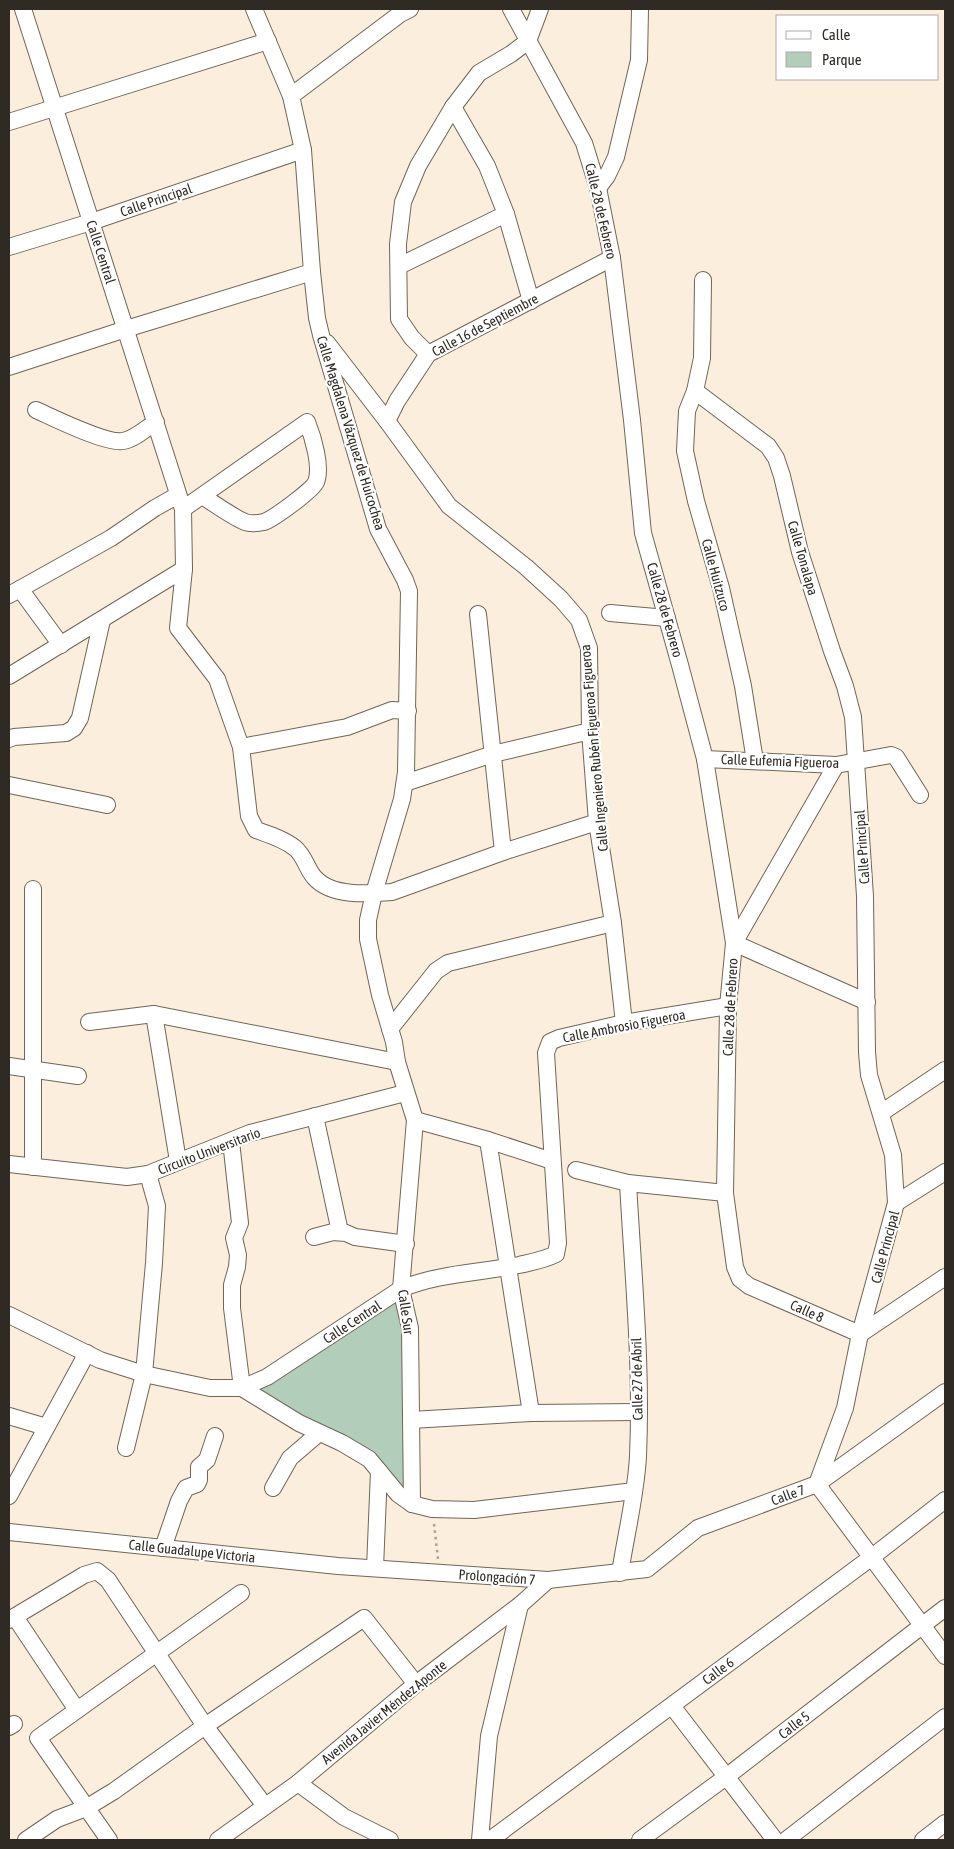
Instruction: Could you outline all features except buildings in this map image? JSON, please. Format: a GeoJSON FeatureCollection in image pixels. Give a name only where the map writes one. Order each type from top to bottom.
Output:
{"type":"FeatureCollection","features":[{"type":"Feature","properties":{"kind":"street","name":"Calle Central"},"geometry":{"type":"LineString","coordinates":[[22,9],[181,502],[184,569],[178,628],[217,679],[241,747],[250,816],[256,830],[285,841],[297,849],[314,878],[330,889],[374,893]]}},
{"type":"Feature","properties":{"kind":"street"},"geometry":{"type":"LineString","coordinates":[[291,96],[400,14],[410,9]]}},
{"type":"Feature","properties":{"kind":"street","name":"Calle 28 de Febrero"},"geometry":{"type":"LineString","coordinates":[[511,9],[584,143],[598,188],[612,258],[632,420],[643,533],[705,759],[734,943],[728,1006],[725,1193]]}},
{"type":"Feature","properties":{"kind":"street"},"geometry":{"type":"LineString","coordinates":[[428,354],[412,338],[399,319],[398,244],[403,202],[418,166],[453,107],[479,73],[511,54],[528,41],[540,9]]}},
{"type":"Feature","properties":{"kind":"street"},"geometry":{"type":"LineString","coordinates":[[598,188],[607,176],[616,157],[639,60],[640,9]]}},
{"type":"Feature","properties":{"kind":"street","name":"Calle Magdalena Vázquez de Huicochea"},"geometry":{"type":"LineString","coordinates":[[260,11],[268,41],[291,96],[303,150],[312,272],[317,318],[321,335],[378,529],[409,591],[405,784],[374,893],[368,920],[368,939],[405,1093],[415,1120]]}},
{"type":"Feature","properties":{"kind":"street"},"geometry":{"type":"LineString","coordinates":[[9,122],[268,41]]}},
{"type":"Feature","properties":{"kind":"street"},"geometry":{"type":"LineString","coordinates":[[453,107],[487,166],[506,214],[531,302]]}},
{"type":"Feature","properties":{"kind":"street","name":"Calle Principal"},"geometry":{"type":"LineString","coordinates":[[9,247],[91,222],[303,150]]}},
{"type":"Feature","properties":{"kind":"street"},"geometry":{"type":"LineString","coordinates":[[398,266],[506,214]]}},
{"type":"Feature","properties":{"kind":"street","name":"Calle 16 de Septiembre"},"geometry":{"type":"LineString","coordinates":[[388,422],[397,401],[428,354],[531,302],[612,258]]}},
{"type":"Feature","properties":{"kind":"street"},"geometry":{"type":"LineString","coordinates":[[9,367],[312,272]]}},
{"type":"Feature","properties":{"kind":"street","name":"Calle Huitzuco"},"geometry":{"type":"LineString","coordinates":[[703,280],[702,358],[695,391],[687,411],[685,451],[696,501],[723,597],[743,686],[755,761]]}},
{"type":"Feature","properties":{"kind":"street","name":"Calle Ingeniero Rubén Figueroa Figueroa"},"geometry":{"type":"LineString","coordinates":[[321,335],[388,422],[449,506],[526,567],[561,599],[579,620],[589,648],[590,732],[597,822],[613,923],[624,1023]]}},
{"type":"Feature","properties":{"kind":"street","name":"Calle Tonalapa"},"geometry":{"type":"LineString","coordinates":[[695,391],[768,446],[776,458],[800,552],[845,686],[853,717],[856,761]]}},
{"type":"Feature","properties":{"kind":"street"},"geometry":{"type":"LineString","coordinates":[[36,410],[106,439],[121,442],[131,439],[156,422]]}},
{"type":"Feature","properties":{"kind":"street"},"geometry":{"type":"LineString","coordinates":[[61,645],[14,592],[111,538],[181,502],[202,496],[307,422],[312,436],[317,468],[316,482],[310,491],[265,522],[254,523],[245,522],[202,496]]}},
{"type":"Feature","properties":{"kind":"street"},"geometry":{"type":"LineString","coordinates":[[9,676],[184,569]]}},
{"type":"Feature","properties":{"kind":"street"},"geometry":{"type":"LineString","coordinates":[[478,614],[503,852]]}},
{"type":"Feature","properties":{"kind":"street"},"geometry":{"type":"LineString","coordinates":[[610,614],[667,618]]}},
{"type":"Feature","properties":{"kind":"street"},"geometry":{"type":"LineString","coordinates":[[9,739],[66,733],[74,728],[80,718],[102,620]]}},
{"type":"Feature","properties":{"kind":"street"},"geometry":{"type":"LineString","coordinates":[[241,747],[347,727],[392,710],[408,711]]}},
{"type":"Feature","properties":{"kind":"street"},"geometry":{"type":"LineString","coordinates":[[405,784],[493,754],[590,732]]}},
{"type":"Feature","properties":{"kind":"street","name":"Calle Eufemia Figueroa"},"geometry":{"type":"LineString","coordinates":[[705,759],[836,765],[885,755],[896,756],[920,795]]}},
{"type":"Feature","properties":{"kind":"street","name":"Calle Principal"},"geometry":{"type":"LineString","coordinates":[[817,1484],[845,1408],[860,1334],[896,1203],[893,1155],[869,1075],[865,896],[856,761]]}},
{"type":"Feature","properties":{"kind":"street"},"geometry":{"type":"LineString","coordinates":[[836,765],[734,943],[867,1002]]}},
{"type":"Feature","properties":{"kind":"street"},"geometry":{"type":"LineString","coordinates":[[9,786],[107,805]]}},
{"type":"Feature","properties":{"kind":"street"},"geometry":{"type":"LineString","coordinates":[[374,893],[392,892],[503,852],[597,822]]}},
{"type":"Feature","properties":{"kind":"street"},"geometry":{"type":"LineString","coordinates":[[33,890],[33,1167]]}},
{"type":"Feature","properties":{"kind":"street"},"geometry":{"type":"LineString","coordinates":[[390,1029],[436,970],[448,963],[613,923]]}},
{"type":"Feature","properties":{"kind":"street","name":"Calle Ambrosio Figueroa"},"geometry":{"type":"LineString","coordinates":[[552,1161],[546,1053],[550,1042],[559,1038],[624,1023],[728,1006]]}},
{"type":"Feature","properties":{"kind":"street"},"geometry":{"type":"LineString","coordinates":[[154,1014],[178,1161]]}},
{"type":"Feature","properties":{"kind":"street"},"geometry":{"type":"LineString","coordinates":[[89,1022],[154,1014],[397,1062]]}},
{"type":"Feature","properties":{"kind":"street"},"geometry":{"type":"LineString","coordinates":[[9,1066],[78,1076]]}},
{"type":"Feature","properties":{"kind":"street"},"geometry":{"type":"LineString","coordinates":[[881,1113],[945,1070]]}},
{"type":"Feature","properties":{"kind":"street","name":"Circuito Universitario"},"geometry":{"type":"LineString","coordinates":[[9,1164],[128,1177],[148,1174],[250,1133],[405,1093]]}},
{"type":"Feature","properties":{"kind":"street"},"geometry":{"type":"LineString","coordinates":[[315,1116],[340,1232]]}},
{"type":"Feature","properties":{"kind":"street"},"geometry":{"type":"LineString","coordinates":[[415,1120],[488,1140],[552,1161]]}},
{"type":"Feature","properties":{"kind":"street","name":"Calle Sur"},"geometry":{"type":"LineString","coordinates":[[412,1504],[410,1328],[402,1289],[415,1120]]}},
{"type":"Feature","properties":{"kind":"street"},"geometry":{"type":"LineString","coordinates":[[231,1140],[240,1222],[234,1238],[238,1255],[232,1285],[232,1308],[242,1388]]}},
{"type":"Feature","properties":{"kind":"street"},"geometry":{"type":"LineString","coordinates":[[488,1140],[531,1413]]}},
{"type":"Feature","properties":{"kind":"street","name":"Calle Central"},"geometry":{"type":"LineString","coordinates":[[242,1388],[267,1378],[402,1289],[418,1282],[508,1267],[547,1258],[556,1254],[558,1243],[552,1161]]}},
{"type":"Feature","properties":{"kind":"street"},"geometry":{"type":"LineString","coordinates":[[576,1170],[628,1183],[725,1193]]}},
{"type":"Feature","properties":{"kind":"street"},"geometry":{"type":"LineString","coordinates":[[896,1203],[945,1172]]}},
{"type":"Feature","properties":{"kind":"street"},"geometry":{"type":"LineString","coordinates":[[126,1448],[144,1374],[154,1263],[156,1206],[148,1174]]}},
{"type":"Feature","properties":{"kind":"street","name":"Calle 27 de Abril"},"geometry":{"type":"LineString","coordinates":[[620,1573],[634,1492],[638,1458],[639,1412],[628,1183]]}},
{"type":"Feature","properties":{"kind":"street","name":"Calle 8"},"geometry":{"type":"LineString","coordinates":[[725,1193],[735,1267],[740,1279],[749,1286],[860,1334]]}},
{"type":"Feature","properties":{"kind":"street"},"geometry":{"type":"LineString","coordinates":[[314,1236],[340,1232],[355,1237],[406,1244]]}},
{"type":"Feature","properties":{"kind":"street"},"geometry":{"type":"LineString","coordinates":[[860,1334],[945,1277]]}},
{"type":"Feature","properties":{"kind":"street"},"geometry":{"type":"LineString","coordinates":[[9,1315],[100,1360],[144,1374],[210,1388],[242,1388],[318,1434],[342,1443],[369,1459],[398,1494],[412,1504],[432,1509],[474,1510],[634,1492]]}},
{"type":"Feature","properties":{"kind":"street"},"geometry":{"type":"LineString","coordinates":[[9,1496],[87,1354]]}},
{"type":"Feature","properties":{"kind":"street","name":"Calle 7"},"geometry":{"type":"LineString","coordinates":[[620,1573],[647,1569],[698,1528],[817,1484],[945,1392]]}},
{"type":"Feature","properties":{"kind":"street"},"geometry":{"type":"LineString","coordinates":[[411,1420],[531,1413],[639,1412]]}},
{"type":"Feature","properties":{"kind":"street"},"geometry":{"type":"LineString","coordinates":[[9,1416],[46,1427]]}},
{"type":"Feature","properties":{"kind":"street"},"geometry":{"type":"LineString","coordinates":[[273,1488],[290,1458],[318,1434]]}},
{"type":"Feature","properties":{"kind":"street"},"geometry":{"type":"LineString","coordinates":[[163,1548],[179,1501],[186,1488],[197,1484],[199,1467],[207,1460],[215,1436]]}},
{"type":"Feature","properties":{"kind":"street"},"geometry":{"type":"LineString","coordinates":[[374,1568],[379,1471]]}},
{"type":"Feature","properties":{"kind":"street"},"geometry":{"type":"LineString","coordinates":[[817,1484],[945,1656]]}},
{"type":"Feature","properties":{"kind":"street","name":"Calle 6"},"geometry":{"type":"LineString","coordinates":[[490,1840],[872,1557],[945,1500]]}},
{"type":"Feature","properties":{"kind":"street","name":"Calle Guadalupe Victoria"},"geometry":{"type":"LineString","coordinates":[[9,1532],[374,1568]]}},
{"type":"Feature","properties":{"kind":"street","name":"Prolongación 7"},"geometry":{"type":"LineString","coordinates":[[374,1568],[548,1580],[620,1573]]}},
{"type":"Feature","properties":{"kind":"street"},"geometry":{"type":"LineString","coordinates":[[77,1710],[12,1618],[84,1575],[97,1571],[108,1580],[205,1726],[265,1806]]}},
{"type":"Feature","properties":{"kind":"street","name":"Avenida Javier Méndez Aponte"},"geometry":{"type":"LineString","coordinates":[[218,1840],[298,1783],[416,1684],[520,1605],[548,1580]]}},
{"type":"Feature","properties":{"kind":"street"},"geometry":{"type":"LineString","coordinates":[[109,1840],[38,1738],[241,1594]]}},
{"type":"Feature","properties":{"kind":"street"},"geometry":{"type":"LineString","coordinates":[[480,1840],[489,1736],[520,1605]]}},
{"type":"Feature","properties":{"kind":"street","name":"Calle 5"},"geometry":{"type":"LineString","coordinates":[[640,1840],[726,1777],[945,1608]]}},
{"type":"Feature","properties":{"kind":"street"},"geometry":{"type":"LineString","coordinates":[[26,1840],[57,1819],[86,1808],[114,1791],[205,1726],[364,1618],[416,1684]]}},
{"type":"Feature","properties":{"kind":"street"},"geometry":{"type":"LineString","coordinates":[[672,1706],[775,1840]]}},
{"type":"Feature","properties":{"kind":"street"},"geometry":{"type":"LineString","coordinates":[[786,1840],[945,1717]]}},
{"type":"Feature","properties":{"kind":"street"},"geometry":{"type":"LineString","coordinates":[[298,1783],[344,1817],[390,1840]]}},
{"type":"Feature","properties":{"kind":"street"},"geometry":{"type":"LineString","coordinates":[[923,1840],[945,1823]]}},
{"type":"Feature","properties":{"kind":"path"},"geometry":{"type":"LineString","coordinates":[[432,1509],[440,1572]]}},
{"type":"Feature","properties":{"kind":"green space"},"geometry":{"type":"Polygon","coordinates":[[[399,1295],[406,1334],[408,1496],[319,1427],[255,1388],[399,1295]]]}}]}
